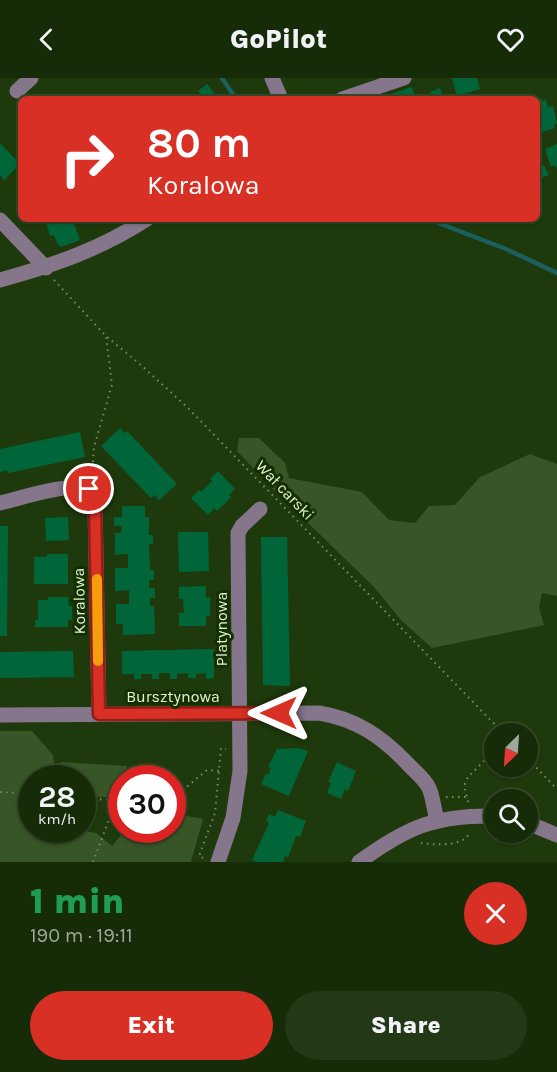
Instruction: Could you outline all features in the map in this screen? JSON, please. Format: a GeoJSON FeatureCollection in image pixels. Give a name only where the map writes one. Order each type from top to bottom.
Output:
{"type":"FeatureCollection","features":[{"type":"Feature","properties":{"kind":"street"},"geometry":{"type":"LineString","coordinates":[[17,92],[31,78]]}},
{"type":"Feature","properties":{"kind":"street"},"geometry":{"type":"LineString","coordinates":[[272,78],[280,96]]}},
{"type":"Feature","properties":{"kind":"street"},"geometry":{"type":"LineString","coordinates":[[351,96],[404,78]]}},
{"type":"Feature","properties":{"kind":"street"},"geometry":{"type":"LineString","coordinates":[[0,220],[46,268]]}},
{"type":"Feature","properties":{"kind":"street"},"geometry":{"type":"LineString","coordinates":[[0,280],[46,268],[95,249],[142,222]]}},
{"type":"Feature","properties":{"kind":"street"},"geometry":{"type":"LineString","coordinates":[[0,502],[66,489],[89,489]]}},
{"type":"Feature","properties":{"kind":"street","name":"Koralowa"},"geometry":{"type":"LineString","coordinates":[[89,489],[95,507],[99,714]]}},
{"type":"Feature","properties":{"kind":"street","name":"Platynowa"},"geometry":{"type":"LineString","coordinates":[[211,860],[229,832],[236,804],[240,771],[238,533],[260,509]]}},
{"type":"Feature","properties":{"kind":"street","name":"Bursztynowa"},"geometry":{"type":"LineString","coordinates":[[0,715],[319,713],[340,717],[359,724],[391,746],[428,786],[437,820]]}},
{"type":"Feature","properties":{"kind":"street"},"geometry":{"type":"LineString","coordinates":[[359,862],[400,834],[437,820],[461,816],[484,816]]}},
{"type":"Feature","properties":{"kind":"street"},"geometry":{"type":"LineString","coordinates":[[538,827],[557,834]]}},
{"type":"Feature","properties":{"kind":"path","name":"Wał carski"},"geometry":{"type":"LineString","coordinates":[[46,268],[105,336],[188,408],[493,723]]}},
{"type":"Feature","properties":{"kind":"path"},"geometry":{"type":"LineString","coordinates":[[89,489],[94,447],[112,385],[105,336]]}},
{"type":"Feature","properties":{"kind":"path"},"geometry":{"type":"LineString","coordinates":[[211,860],[199,856],[214,813],[221,748],[230,748],[232,740],[240,739]]}},
{"type":"Feature","properties":{"kind":"path"},"geometry":{"type":"LineString","coordinates":[[468,796],[464,786],[468,777],[484,761]]}},
{"type":"Feature","properties":{"kind":"path"},"geometry":{"type":"LineString","coordinates":[[538,769],[557,789]]}},
{"type":"Feature","properties":{"kind":"path"},"geometry":{"type":"LineString","coordinates":[[186,787],[207,770],[220,771]]}},
{"type":"Feature","properties":{"kind":"path"},"geometry":{"type":"LineString","coordinates":[[0,792],[18,793]]}},
{"type":"Feature","properties":{"kind":"path"},"geometry":{"type":"LineString","coordinates":[[93,862],[108,822]]}},
{"type":"Feature","properties":{"kind":"path"},"geometry":{"type":"LineString","coordinates":[[415,842],[435,845],[462,841],[468,837],[471,830],[462,829]]}},
{"type":"Feature","properties":{"kind":"green space"},"geometry":{"type":"Polygon","coordinates":[[[239,438],[259,438],[285,463],[289,478],[362,492],[389,520],[415,523],[429,506],[455,505],[480,477],[530,454],[557,464],[557,596],[542,593],[539,607],[544,625],[432,648],[402,621],[373,586],[237,451],[239,438]]]}},
{"type":"Feature","properties":{"kind":"green space"},"geometry":{"type":"Polygon","coordinates":[[[0,731],[32,731],[53,755],[54,765],[18,765],[18,843],[96,843],[96,833],[112,846],[114,843],[186,843],[186,816],[203,819],[191,862],[0,862],[0,731]]]}},
{"type":"Feature","properties":{"kind":"green space"},"geometry":{"type":"Polygon","coordinates":[[[61,762],[110,765],[108,765],[108,797],[96,797],[96,765],[61,765],[61,762]]]}},
{"type":"Feature","properties":{"kind":"building"},"geometry":{"type":"Polygon","coordinates":[[[452,78],[477,78],[480,89],[457,96],[452,78]]]}},
{"type":"Feature","properties":{"kind":"building"},"geometry":{"type":"Polygon","coordinates":[[[207,84],[217,96],[202,96],[198,91],[207,84]]]}},
{"type":"Feature","properties":{"kind":"building"},"geometry":{"type":"Polygon","coordinates":[[[412,87],[415,96],[392,96],[391,94],[412,87]]]}},
{"type":"Feature","properties":{"kind":"building"},"geometry":{"type":"Polygon","coordinates":[[[440,88],[443,96],[431,96],[430,92],[440,88]]]}},
{"type":"Feature","properties":{"kind":"building"},"geometry":{"type":"Polygon","coordinates":[[[540,98],[542,101],[546,100],[548,107],[553,106],[557,123],[554,125],[555,128],[540,133],[540,98]]]}},
{"type":"Feature","properties":{"kind":"building"},"geometry":{"type":"Polygon","coordinates":[[[0,143],[18,162],[18,166],[4,180],[0,175],[0,143]]]}},
{"type":"Feature","properties":{"kind":"building"},"geometry":{"type":"Polygon","coordinates":[[[557,144],[557,169],[555,165],[551,167],[545,149],[557,144]]]}},
{"type":"Feature","properties":{"kind":"building"},"geometry":{"type":"Polygon","coordinates":[[[544,165],[549,175],[540,178],[540,166],[544,165]]]}},
{"type":"Feature","properties":{"kind":"building"},"geometry":{"type":"Polygon","coordinates":[[[44,222],[73,222],[80,240],[61,247],[54,235],[50,236],[44,222]]]}},
{"type":"Feature","properties":{"kind":"building"},"geometry":{"type":"Polygon","coordinates":[[[120,428],[124,433],[127,431],[177,484],[159,500],[154,495],[151,498],[101,446],[120,428]]]}},
{"type":"Feature","properties":{"kind":"building"},"geometry":{"type":"Polygon","coordinates":[[[80,432],[85,457],[8,473],[7,470],[0,472],[0,449],[80,432]]]}},
{"type":"Feature","properties":{"kind":"building"},"geometry":{"type":"Polygon","coordinates":[[[218,471],[235,489],[229,495],[231,497],[217,511],[214,508],[208,515],[191,498],[212,481],[210,479],[218,471]]]}},
{"type":"Feature","properties":{"kind":"building"},"geometry":{"type":"Polygon","coordinates":[[[122,506],[145,506],[145,517],[149,517],[149,535],[153,535],[153,544],[149,544],[150,570],[154,570],[154,580],[149,580],[149,588],[155,588],[155,598],[150,598],[150,606],[154,606],[155,634],[123,635],[123,624],[116,624],[116,604],[129,604],[129,590],[115,591],[115,568],[128,568],[128,554],[115,555],[115,533],[121,533],[122,526],[114,526],[114,517],[122,517],[122,506]]]}},
{"type":"Feature","properties":{"kind":"building"},"geometry":{"type":"Polygon","coordinates":[[[68,517],[69,540],[46,541],[45,518],[68,517]]]}},
{"type":"Feature","properties":{"kind":"building"},"geometry":{"type":"Polygon","coordinates":[[[0,526],[8,526],[7,636],[0,636],[0,526]]]}},
{"type":"Feature","properties":{"kind":"building"},"geometry":{"type":"Polygon","coordinates":[[[178,532],[208,532],[209,571],[179,572],[178,532]]]}},
{"type":"Feature","properties":{"kind":"building"},"geometry":{"type":"Polygon","coordinates":[[[261,537],[287,537],[290,686],[263,685],[261,537]]]}},
{"type":"Feature","properties":{"kind":"building"},"geometry":{"type":"Polygon","coordinates":[[[47,554],[68,554],[68,584],[34,584],[34,557],[47,557],[47,554]]]}},
{"type":"Feature","properties":{"kind":"building"},"geometry":{"type":"Polygon","coordinates":[[[206,586],[206,597],[210,597],[210,616],[206,616],[206,626],[179,626],[179,613],[184,613],[183,599],[179,599],[179,587],[206,586]]]}},
{"type":"Feature","properties":{"kind":"building"},"geometry":{"type":"Polygon","coordinates":[[[48,597],[68,597],[69,606],[72,606],[72,620],[68,620],[68,627],[35,627],[35,620],[38,620],[38,600],[48,600],[48,597]]]}},
{"type":"Feature","properties":{"kind":"building"},"geometry":{"type":"Polygon","coordinates":[[[214,649],[214,678],[206,679],[206,673],[196,674],[196,678],[188,678],[188,673],[177,674],[177,679],[170,679],[170,673],[159,673],[159,679],[152,679],[152,674],[141,674],[141,679],[134,679],[134,674],[122,674],[122,651],[214,649]]]}},
{"type":"Feature","properties":{"kind":"building"},"geometry":{"type":"Polygon","coordinates":[[[73,651],[74,677],[0,678],[0,652],[73,651]]]}},
{"type":"Feature","properties":{"kind":"building"},"geometry":{"type":"Polygon","coordinates":[[[299,748],[308,751],[289,796],[261,784],[266,774],[268,775],[271,768],[268,767],[277,749],[299,748]]]}},
{"type":"Feature","properties":{"kind":"building"},"geometry":{"type":"Polygon","coordinates":[[[337,762],[356,771],[348,791],[345,789],[341,799],[327,793],[331,783],[328,782],[337,762]]]}},
{"type":"Feature","properties":{"kind":"building"},"geometry":{"type":"Polygon","coordinates":[[[278,810],[306,821],[300,837],[296,836],[288,857],[285,856],[283,862],[256,862],[252,860],[269,823],[266,821],[269,814],[275,817],[278,810]]]}},
{"type":"Feature","properties":{"kind":"waterway"},"geometry":{"type":"LineString","coordinates":[[222,78],[234,96]]}},
{"type":"Feature","properties":{"kind":"waterway"},"geometry":{"type":"LineString","coordinates":[[436,222],[506,249],[557,273]]}},
{"type":"Feature","properties":{"kind":"slow traffic"},"geometry":{"type":"LineString","coordinates":[[97,579],[98,661]]}},
{"type":"Feature","properties":{"kind":"route"},"geometry":{"type":"LineString","coordinates":[[89,489],[95,507],[99,714],[279,713]]}}]}
